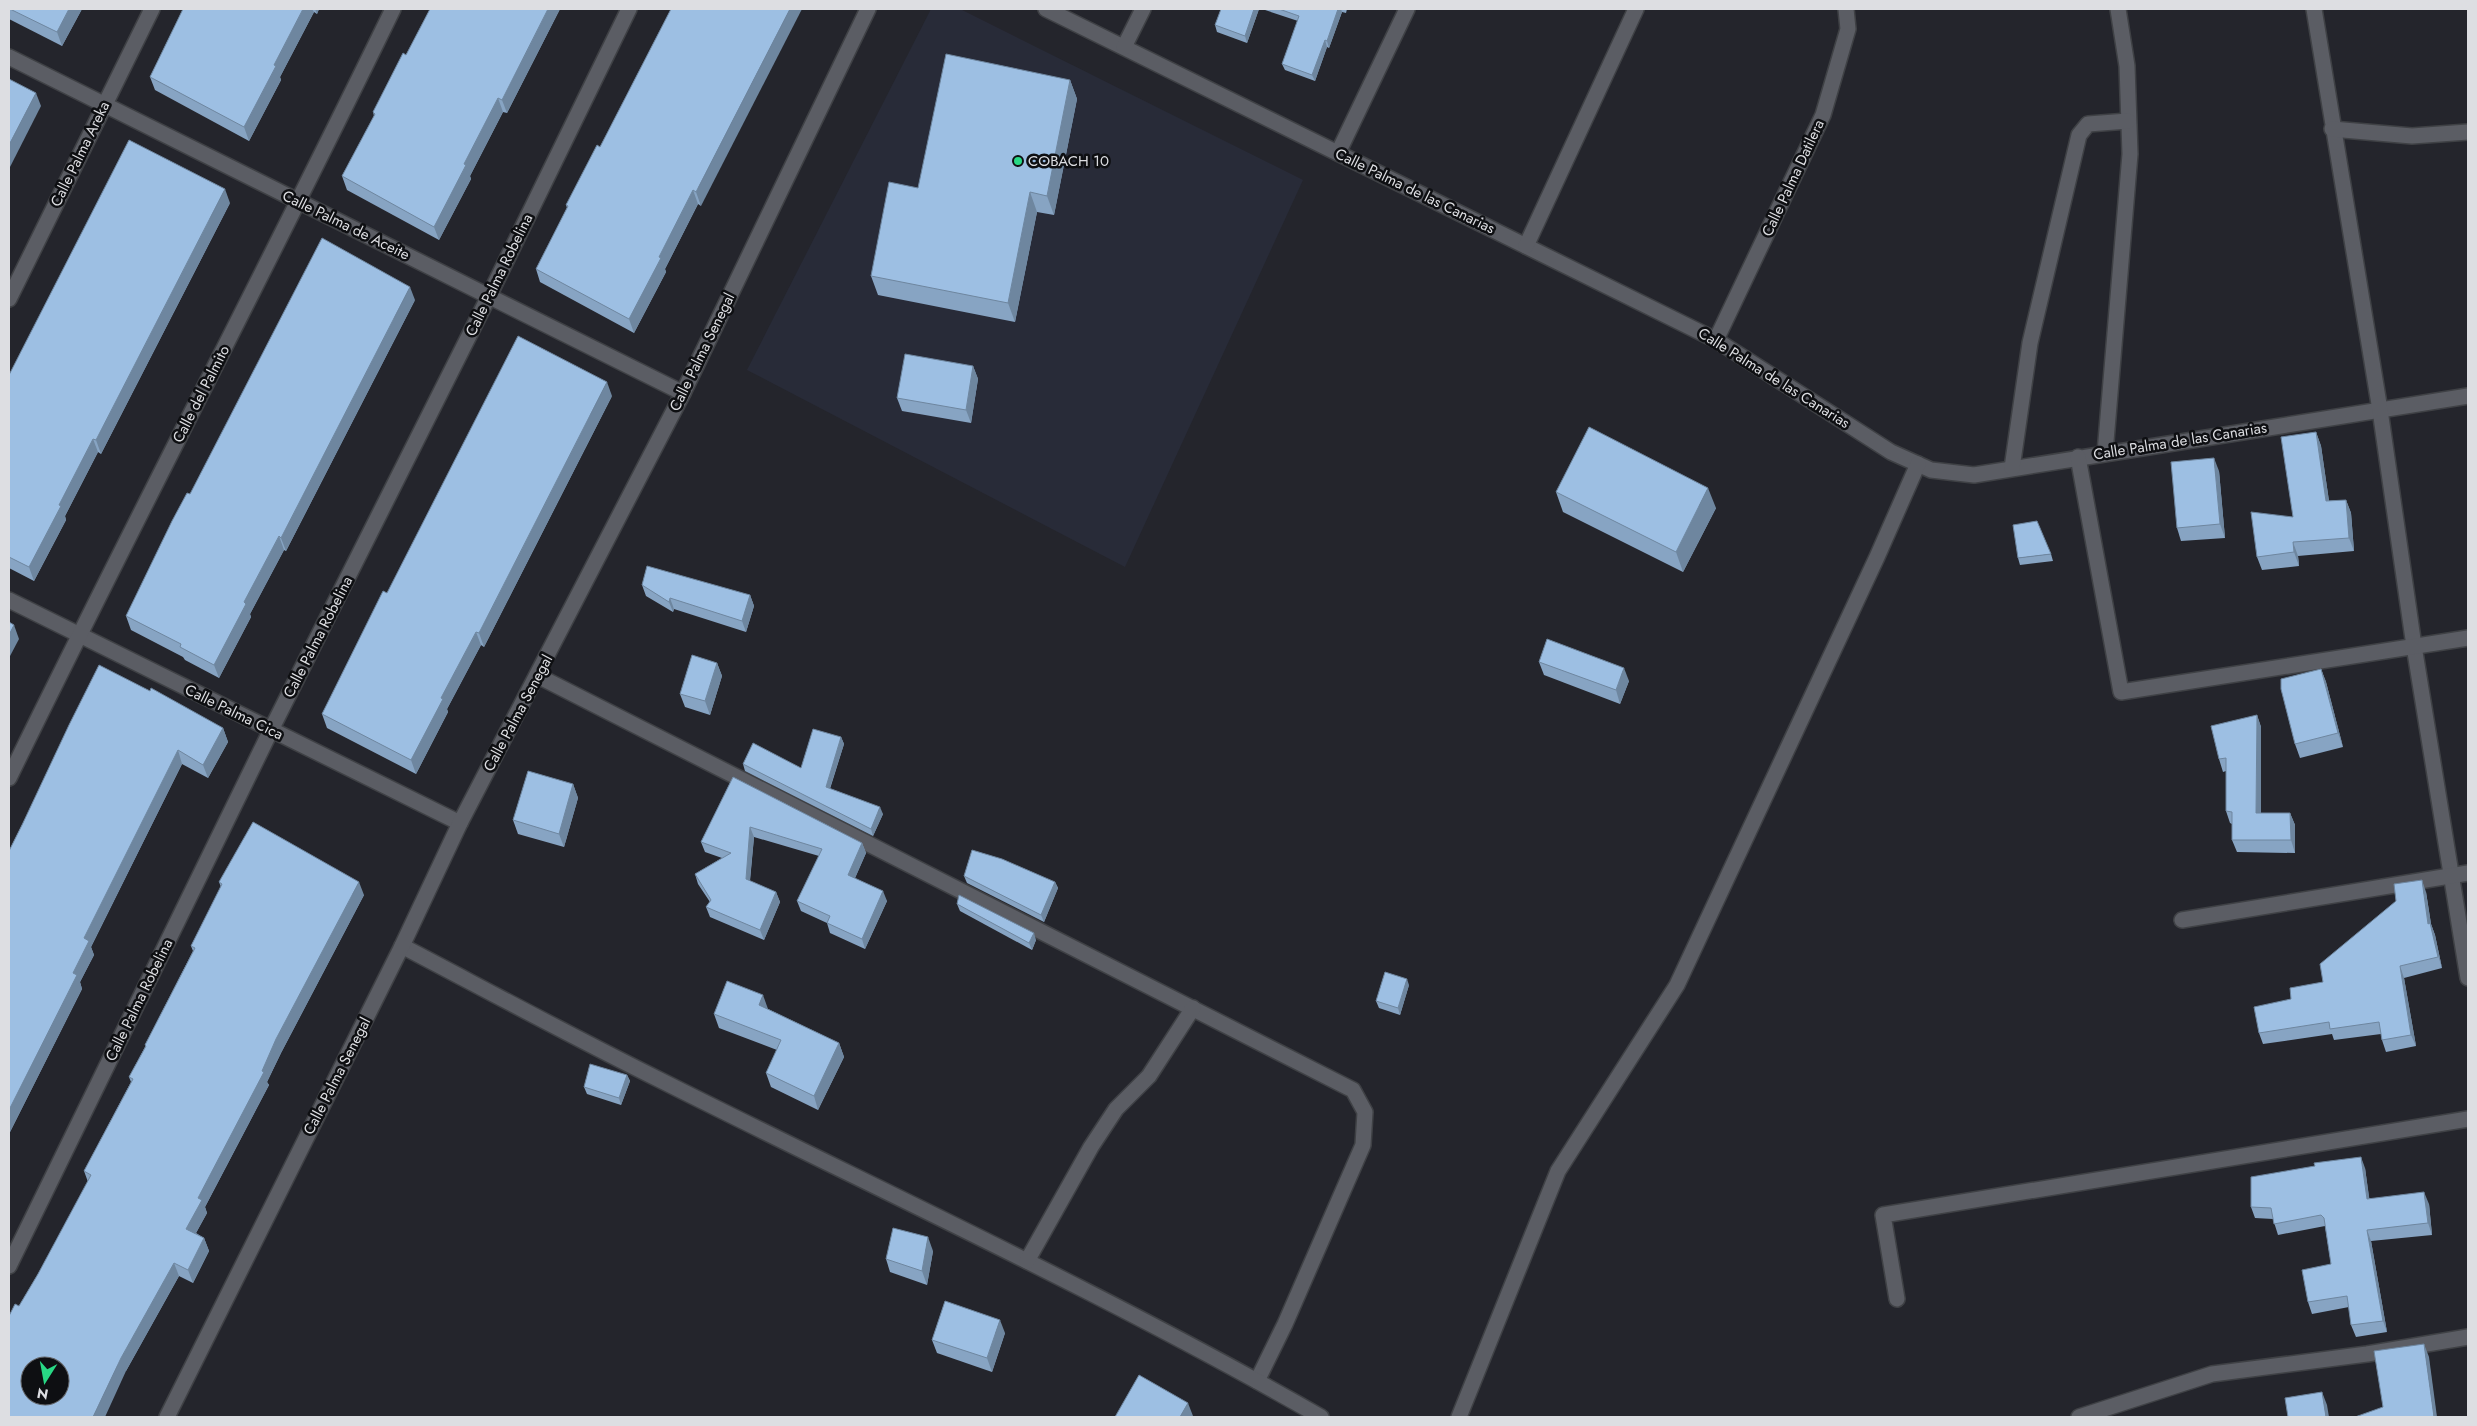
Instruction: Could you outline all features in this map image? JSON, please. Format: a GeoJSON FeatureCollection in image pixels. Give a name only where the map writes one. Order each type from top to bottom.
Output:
{"type":"FeatureCollection","features":[{"type":"Feature","properties":{"kind":"street","name":"Calle Palma Areka"},"geometry":{"type":"LineString","coordinates":[[9,299],[152,9]]}},
{"type":"Feature","properties":{"kind":"street","name":"Calle del Palmito"},"geometry":{"type":"LineString","coordinates":[[9,778],[79,635],[299,202],[393,9]]}},
{"type":"Feature","properties":{"kind":"street","name":"Calle Palma Robelina"},"geometry":{"type":"LineString","coordinates":[[9,1266],[271,730],[489,296],[629,9]]}},
{"type":"Feature","properties":{"kind":"street","name":"Calle Palma Senegal"},"geometry":{"type":"LineString","coordinates":[[167,1417],[402,946],[460,823],[538,676],[683,392],[868,9]]}},
{"type":"Feature","properties":{"kind":"street","name":"Calle Palma de las Canarias"},"geometry":{"type":"LineString","coordinates":[[1046,9],[1716,340],[1891,452],[1932,470],[1974,475],[2468,396]]}},
{"type":"Feature","properties":{"kind":"street"},"geometry":{"type":"LineString","coordinates":[[1124,47],[1143,9]]}},
{"type":"Feature","properties":{"kind":"street"},"geometry":{"type":"LineString","coordinates":[[1338,153],[1407,9]]}},
{"type":"Feature","properties":{"kind":"street"},"geometry":{"type":"LineString","coordinates":[[1526,246],[1636,9]]}},
{"type":"Feature","properties":{"kind":"street","name":"Calle Palma Datilera"},"geometry":{"type":"LineString","coordinates":[[1716,340],[1823,115],[1848,29],[1846,9]]}},
{"type":"Feature","properties":{"kind":"street"},"geometry":{"type":"LineString","coordinates":[[2105,453],[2128,174],[2127,66],[2118,9]]}},
{"type":"Feature","properties":{"kind":"street"},"geometry":{"type":"LineString","coordinates":[[2314,9],[2332,129],[2380,410],[2414,646],[2468,978]]}},
{"type":"Feature","properties":{"kind":"street","name":"Calle Palma de Aceite"},"geometry":{"type":"LineString","coordinates":[[9,57],[683,392]]}},
{"type":"Feature","properties":{"kind":"street"},"geometry":{"type":"LineString","coordinates":[[2012,468],[2030,343],[2079,135],[2088,124],[2128,120]]}},
{"type":"Feature","properties":{"kind":"street"},"geometry":{"type":"LineString","coordinates":[[2332,129],[2412,136],[2468,132]]}},
{"type":"Feature","properties":{"kind":"street"},"geometry":{"type":"LineString","coordinates":[[2078,457],[2121,692],[2468,638]]}},
{"type":"Feature","properties":{"kind":"street"},"geometry":{"type":"LineString","coordinates":[[1459,1417],[1558,1171],[1678,985],[1873,566],[1918,464]]}},
{"type":"Feature","properties":{"kind":"street","name":"Calle Palma Cica"},"geometry":{"type":"LineString","coordinates":[[9,600],[460,823]]}},
{"type":"Feature","properties":{"kind":"street"},"geometry":{"type":"LineString","coordinates":[[538,676],[1353,1090],[1365,1112],[1363,1145],[1285,1324],[1257,1381]]}},
{"type":"Feature","properties":{"kind":"street"},"geometry":{"type":"LineString","coordinates":[[2182,920],[2468,873]]}},
{"type":"Feature","properties":{"kind":"street"},"geometry":{"type":"LineString","coordinates":[[402,946],[658,1079],[1027,1261],[1257,1381],[1320,1417]]}},
{"type":"Feature","properties":{"kind":"street"},"geometry":{"type":"LineString","coordinates":[[1027,1261],[1091,1147],[1116,1110],[1149,1076],[1193,1008]]}},
{"type":"Feature","properties":{"kind":"street"},"geometry":{"type":"LineString","coordinates":[[1897,1299],[1883,1215],[2468,1119]]}},
{"type":"Feature","properties":{"kind":"street"},"geometry":{"type":"LineString","coordinates":[[2079,1417],[2212,1374],[2366,1354],[2468,1337]]}},
{"type":"Feature","properties":{"kind":"shaded area"},"geometry":{"type":"Polygon","coordinates":[[[931,9],[960,9],[1303,180],[1125,567],[747,370],[931,9]]]}},
{"type":"Feature","properties":{"kind":"building"},"geometry":{"type":"Polygon","coordinates":[[[10,9],[69,9],[57,32],[10,9]]]}},
{"type":"Feature","properties":{"kind":"building"},"geometry":{"type":"Polygon","coordinates":[[[183,9],[303,9],[244,127],[150,77],[183,9]]]}},
{"type":"Feature","properties":{"kind":"building"},"geometry":{"type":"Polygon","coordinates":[[[430,9],[548,9],[502,100],[498,98],[434,227],[342,176],[375,114],[373,112],[403,53],[406,55],[430,9]]]}},
{"type":"Feature","properties":{"kind":"building"},"geometry":{"type":"Polygon","coordinates":[[[671,9],[790,9],[696,192],[693,190],[659,257],[661,258],[629,319],[536,269],[597,145],[600,147],[671,9]]]}},
{"type":"Feature","properties":{"kind":"building"},"geometry":{"type":"Polygon","coordinates":[[[1221,9],[1254,9],[1245,36],[1215,25],[1221,9]]]}},
{"type":"Feature","properties":{"kind":"building"},"geometry":{"type":"Polygon","coordinates":[[[1279,9],[1338,9],[1312,75],[1282,64],[1299,16],[1279,9]]]}},
{"type":"Feature","properties":{"kind":"building"},"geometry":{"type":"Polygon","coordinates":[[[946,54],[1070,80],[1047,196],[1030,192],[1008,303],[871,276],[889,182],[918,188],[946,54]]]}},
{"type":"Feature","properties":{"kind":"building"},"geometry":{"type":"Polygon","coordinates":[[[9,79],[36,93],[9,145],[9,79]]]}},
{"type":"Feature","properties":{"kind":"building"},"geometry":{"type":"Polygon","coordinates":[[[129,140],[225,189],[96,440],[93,439],[29,567],[9,557],[9,375],[129,140]]]}},
{"type":"Feature","properties":{"kind":"building"},"geometry":{"type":"Polygon","coordinates":[[[322,238],[410,287],[281,538],[279,536],[244,602],[246,604],[214,665],[180,647],[181,644],[126,616],[172,521],[187,493],[190,494],[322,238]]]}},
{"type":"Feature","properties":{"kind":"building"},"geometry":{"type":"Polygon","coordinates":[[[518,336],[607,382],[479,633],[476,632],[441,698],[443,699],[411,760],[322,714],[383,591],[387,593],[518,336]]]}},
{"type":"Feature","properties":{"kind":"building"},"geometry":{"type":"Polygon","coordinates":[[[905,354],[973,366],[966,410],[897,398],[905,354]]]}},
{"type":"Feature","properties":{"kind":"building"},"geometry":{"type":"Polygon","coordinates":[[[1589,427],[1708,488],[1676,552],[1556,492],[1589,427]]]}},
{"type":"Feature","properties":{"kind":"building"},"geometry":{"type":"Polygon","coordinates":[[[2316,432],[2326,501],[2346,500],[2349,538],[2293,542],[2294,552],[2257,557],[2251,512],[2293,517],[2281,437],[2316,432]]]}},
{"type":"Feature","properties":{"kind":"building"},"geometry":{"type":"Polygon","coordinates":[[[2214,458],[2220,524],[2177,528],[2171,462],[2214,458]]]}},
{"type":"Feature","properties":{"kind":"building"},"geometry":{"type":"Polygon","coordinates":[[[2037,521],[2051,554],[2018,558],[2013,525],[2037,521]]]}},
{"type":"Feature","properties":{"kind":"building"},"geometry":{"type":"Polygon","coordinates":[[[647,566],[750,595],[742,621],[670,598],[669,602],[642,585],[647,566]]]}},
{"type":"Feature","properties":{"kind":"building"},"geometry":{"type":"Polygon","coordinates":[[[9,622],[14,625],[9,635],[9,622]]]}},
{"type":"Feature","properties":{"kind":"building"},"geometry":{"type":"Polygon","coordinates":[[[1547,639],[1624,668],[1616,690],[1539,662],[1547,639]]]}},
{"type":"Feature","properties":{"kind":"building"},"geometry":{"type":"Polygon","coordinates":[[[692,655],[717,663],[705,701],[680,694],[692,655]]]}},
{"type":"Feature","properties":{"kind":"building"},"geometry":{"type":"Polygon","coordinates":[[[99,665],[150,691],[151,688],[223,728],[203,765],[178,750],[84,938],[89,941],[73,973],[77,975],[9,1110],[9,851],[99,665]]]}},
{"type":"Feature","properties":{"kind":"building"},"geometry":{"type":"Polygon","coordinates":[[[2321,669],[2338,733],[2295,744],[2281,689],[2281,679],[2321,669]]]}},
{"type":"Feature","properties":{"kind":"building"},"geometry":{"type":"Polygon","coordinates":[[[2257,715],[2256,813],[2290,813],[2291,840],[2232,840],[2232,812],[2226,811],[2226,758],[2219,759],[2211,726],[2257,715]]]}},
{"type":"Feature","properties":{"kind":"building"},"geometry":{"type":"Polygon","coordinates":[[[813,729],[841,737],[826,787],[880,807],[871,829],[743,764],[753,743],[801,768],[813,729]]]}},
{"type":"Feature","properties":{"kind":"building"},"geometry":{"type":"Polygon","coordinates":[[[528,771],[573,784],[559,834],[513,820],[528,771]]]}},
{"type":"Feature","properties":{"kind":"building"},"geometry":{"type":"Polygon","coordinates":[[[733,777],[862,843],[848,875],[883,891],[862,939],[827,923],[830,916],[797,901],[822,849],[750,827],[746,879],[776,892],[760,930],[706,907],[711,900],[695,874],[731,853],[701,842],[733,777]]]}},
{"type":"Feature","properties":{"kind":"building"},"geometry":{"type":"Polygon","coordinates":[[[253,822],[359,882],[276,1039],[262,1071],[264,1072],[198,1198],[202,1200],[186,1229],[204,1238],[188,1270],[174,1263],[121,1358],[93,1417],[9,1417],[9,1316],[15,1304],[19,1306],[38,1274],[91,1175],[84,1171],[133,1079],[129,1077],[195,948],[191,946],[222,884],[219,882],[253,822]]]}},
{"type":"Feature","properties":{"kind":"building"},"geometry":{"type":"Polygon","coordinates":[[[972,850],[1002,859],[1055,882],[1041,915],[964,876],[972,850]]]}},
{"type":"Feature","properties":{"kind":"building"},"geometry":{"type":"Polygon","coordinates":[[[2422,880],[2428,924],[2430,923],[2438,957],[2400,966],[2411,1035],[2382,1040],[2379,1022],[2330,1029],[2329,1022],[2259,1033],[2254,1007],[2291,999],[2290,988],[2323,982],[2320,964],[2396,901],[2394,884],[2422,880]]]}},
{"type":"Feature","properties":{"kind":"building"},"geometry":{"type":"Polygon","coordinates":[[[959,895],[1034,933],[1029,943],[957,904],[959,895]]]}},
{"type":"Feature","properties":{"kind":"building"},"geometry":{"type":"Polygon","coordinates":[[[1385,972],[1407,979],[1398,1008],[1376,1001],[1385,972]]]}},
{"type":"Feature","properties":{"kind":"building"},"geometry":{"type":"Polygon","coordinates":[[[727,981],[763,995],[759,1005],[839,1043],[814,1096],[766,1073],[781,1040],[714,1014],[727,981]]]}},
{"type":"Feature","properties":{"kind":"building"},"geometry":{"type":"Polygon","coordinates":[[[590,1064],[627,1075],[619,1098],[584,1087],[590,1064]]]}},
{"type":"Feature","properties":{"kind":"building"},"geometry":{"type":"Polygon","coordinates":[[[2361,1157],[2367,1199],[2424,1192],[2428,1223],[2367,1230],[2383,1321],[2351,1325],[2347,1296],[2308,1302],[2302,1270],[2331,1264],[2324,1218],[2321,1215],[2274,1224],[2271,1208],[2251,1207],[2251,1177],[2315,1166],[2314,1163],[2361,1157]]]}},
{"type":"Feature","properties":{"kind":"building"},"geometry":{"type":"Polygon","coordinates":[[[893,1228],[928,1237],[922,1271],[886,1259],[893,1228]]]}},
{"type":"Feature","properties":{"kind":"building"},"geometry":{"type":"Polygon","coordinates":[[[945,1301],[1000,1320],[987,1358],[932,1340],[945,1301]]]}},
{"type":"Feature","properties":{"kind":"building"},"geometry":{"type":"Polygon","coordinates":[[[2424,1344],[2434,1417],[2355,1417],[2383,1407],[2374,1351],[2424,1344]]]}},
{"type":"Feature","properties":{"kind":"building"},"geometry":{"type":"Polygon","coordinates":[[[1139,1375],[1188,1403],[1180,1417],[1115,1417],[1139,1375]]]}},
{"type":"Feature","properties":{"kind":"building"},"geometry":{"type":"Polygon","coordinates":[[[2322,1392],[2326,1417],[2288,1417],[2285,1398],[2322,1392]]]}},
{"type":"Feature","properties":{"kind":"place","name":"COBACH 10"},"geometry":{"type":"Point","coordinates":[1018,161]}}]}
